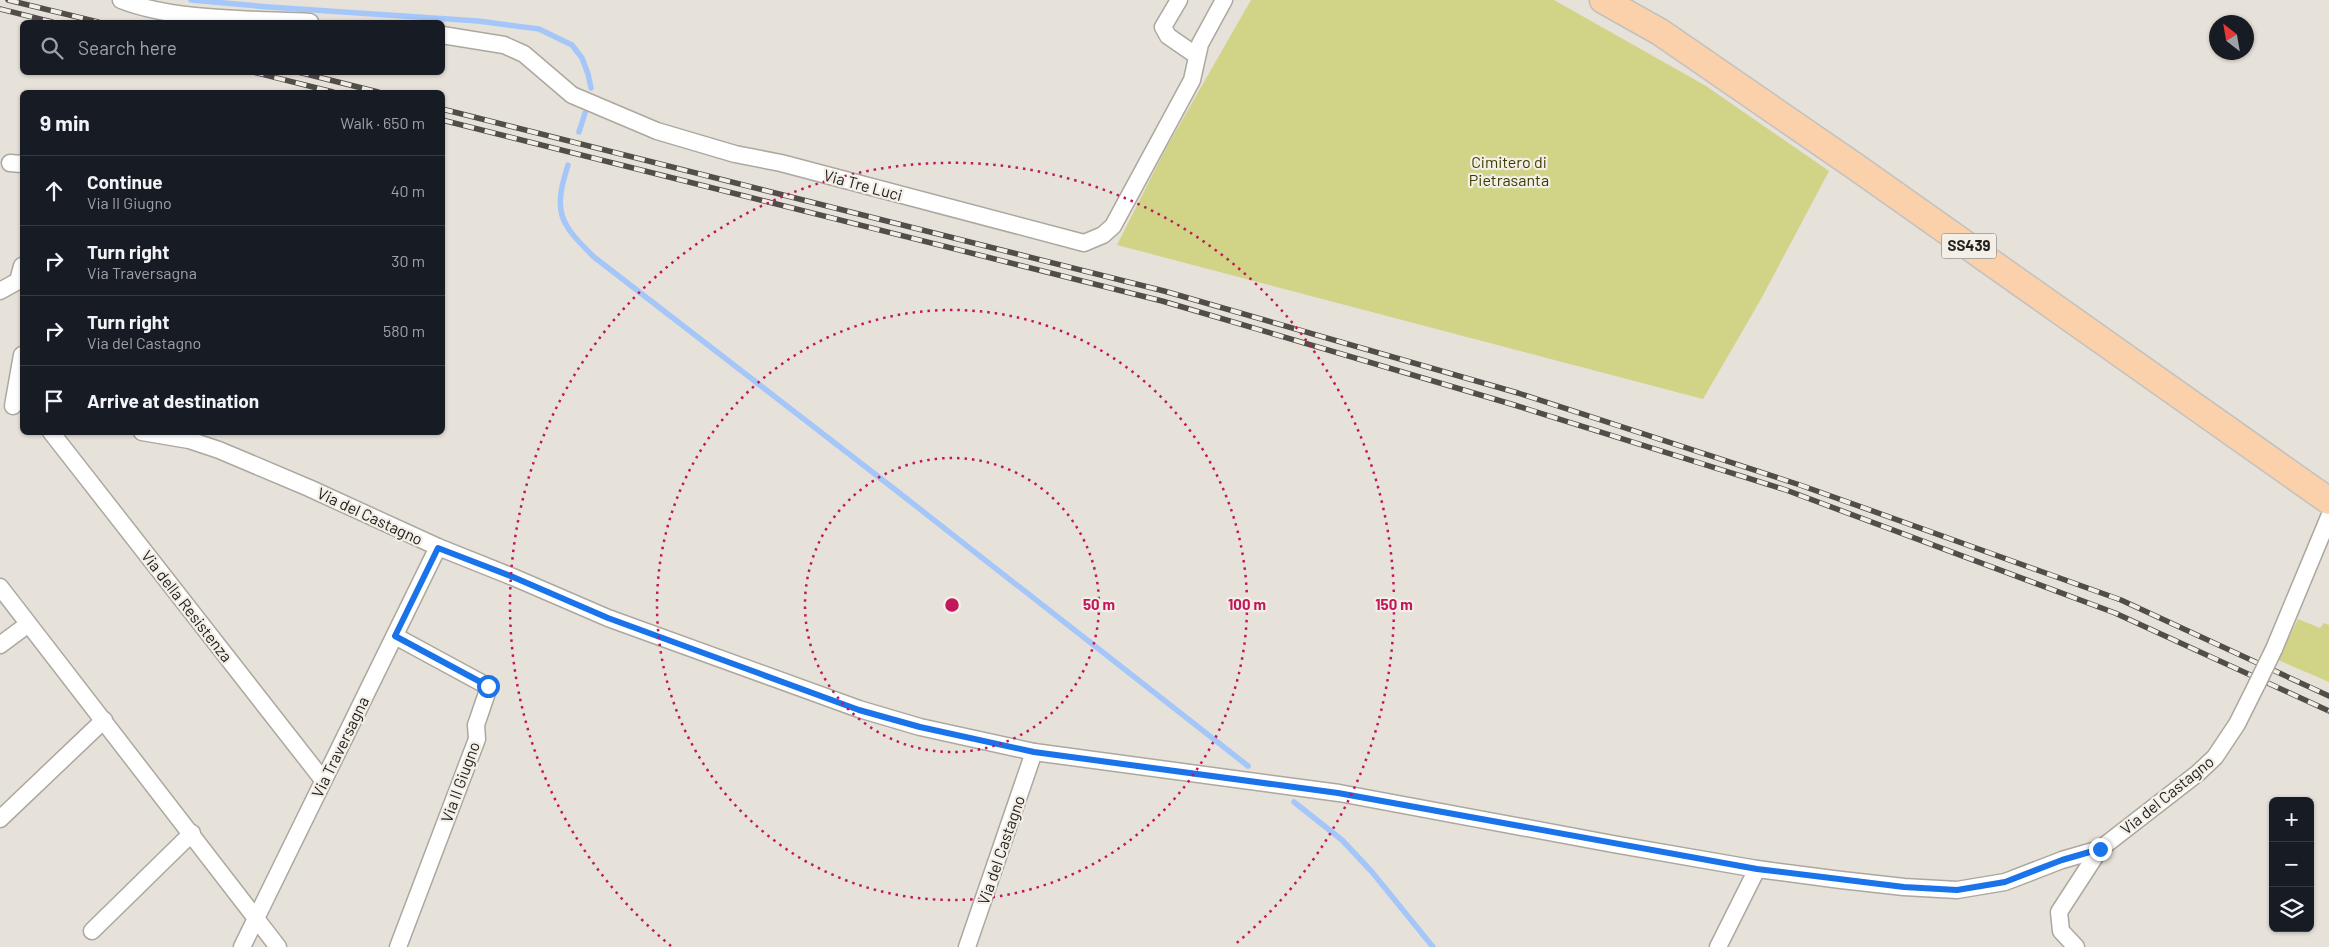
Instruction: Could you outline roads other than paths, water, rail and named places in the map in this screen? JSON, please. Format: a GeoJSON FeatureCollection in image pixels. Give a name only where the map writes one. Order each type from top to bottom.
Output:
{"type":"FeatureCollection","features":[{"type":"Feature","properties":{"kind":"main road","name":"SS439"},"geometry":{"type":"LineString","coordinates":[[1603,0],[1660,32],[1848,161],[2329,501]]}},
{"type":"Feature","properties":{"kind":"street"},"geometry":{"type":"LineString","coordinates":[[121,0],[137,6],[199,16],[273,20]]}},
{"type":"Feature","properties":{"kind":"street"},"geometry":{"type":"LineString","coordinates":[[1179,0],[1163,27],[1168,36],[1197,56]]}},
{"type":"Feature","properties":{"kind":"street","name":"Via Tre Luci"},"geometry":{"type":"LineString","coordinates":[[445,35],[504,45],[524,54],[572,95],[657,131],[735,154],[790,166],[1084,243],[1103,236],[1113,226],[1192,80],[1200,44],[1224,0]]}},
{"type":"Feature","properties":{"kind":"street"},"geometry":{"type":"LineString","coordinates":[[0,291],[18,281],[20,274]]}},
{"type":"Feature","properties":{"kind":"street"},"geometry":{"type":"LineString","coordinates":[[12,406],[20,365]]}},
{"type":"Feature","properties":{"kind":"street","name":"Via della Resistenza"},"geometry":{"type":"LineString","coordinates":[[53,435],[324,780]]}},
{"type":"Feature","properties":{"kind":"street","name":"Via del Castagno"},"geometry":{"type":"LineString","coordinates":[[190,436],[309,488],[438,548],[513,577],[608,618],[859,710],[920,727],[1034,752],[1338,793],[1757,869],[1904,887],[1957,890],[2005,882],[2062,860],[2100,849],[2216,757],[2237,724],[2274,649],[2329,517]]}},
{"type":"Feature","properties":{"kind":"street","name":"Via Traversagna"},"geometry":{"type":"LineString","coordinates":[[242,947],[438,548]]}},
{"type":"Feature","properties":{"kind":"street"},"geometry":{"type":"LineString","coordinates":[[0,588],[27,625],[192,833],[278,947]]}},
{"type":"Feature","properties":{"kind":"street"},"geometry":{"type":"LineString","coordinates":[[0,645],[27,625]]}},
{"type":"Feature","properties":{"kind":"street","name":"Via II Giugno"},"geometry":{"type":"LineString","coordinates":[[395,636],[488,686],[476,725],[477,739],[398,947]]}},
{"type":"Feature","properties":{"kind":"street"},"geometry":{"type":"LineString","coordinates":[[0,819],[104,720]]}},
{"type":"Feature","properties":{"kind":"street","name":"Via del Castagno"},"geometry":{"type":"LineString","coordinates":[[966,947],[1034,752]]}},
{"type":"Feature","properties":{"kind":"street"},"geometry":{"type":"LineString","coordinates":[[92,931],[192,833]]}},
{"type":"Feature","properties":{"kind":"street"},"geometry":{"type":"LineString","coordinates":[[2076,947],[2061,931],[2059,912],[2100,849]]}},
{"type":"Feature","properties":{"kind":"street"},"geometry":{"type":"LineString","coordinates":[[1718,947],[1757,869]]}},
{"type":"Feature","properties":{"kind":"waterway"},"geometry":{"type":"LineString","coordinates":[[191,0],[478,21],[539,29],[572,45],[582,58],[591,88]]}},
{"type":"Feature","properties":{"kind":"waterway"},"geometry":{"type":"LineString","coordinates":[[579,132],[585,113]]}},
{"type":"Feature","properties":{"kind":"waterway"},"geometry":{"type":"LineString","coordinates":[[568,165],[561,194],[560,206],[562,216],[573,235],[594,257],[1248,766]]}},
{"type":"Feature","properties":{"kind":"waterway"},"geometry":{"type":"LineString","coordinates":[[1294,802],[1342,840],[1372,872],[1433,947]]}},
{"type":"Feature","properties":{"kind":"railway"},"geometry":{"type":"LineString","coordinates":[[8,0],[90,20]]}},
{"type":"Feature","properties":{"kind":"railway"},"geometry":{"type":"LineString","coordinates":[[0,9],[44,20]]}},
{"type":"Feature","properties":{"kind":"railway"},"geometry":{"type":"LineString","coordinates":[[265,75],[325,90]]}},
{"type":"Feature","properties":{"kind":"railway"},"geometry":{"type":"LineString","coordinates":[[310,75],[370,90]]}},
{"type":"Feature","properties":{"kind":"railway"},"geometry":{"type":"LineString","coordinates":[[445,110],[1164,291],[1518,393],[1800,485],[2121,600],[2329,696]]}},
{"type":"Feature","properties":{"kind":"railway"},"geometry":{"type":"LineString","coordinates":[[445,121],[1162,301],[1511,404],[1786,490],[2115,613],[2329,711]]}},
{"type":"Feature","properties":{"kind":"park label","name":"Cimitero di Pietrasanta"},"geometry":{"type":"Point","coordinates":[1509,171]}}]}
